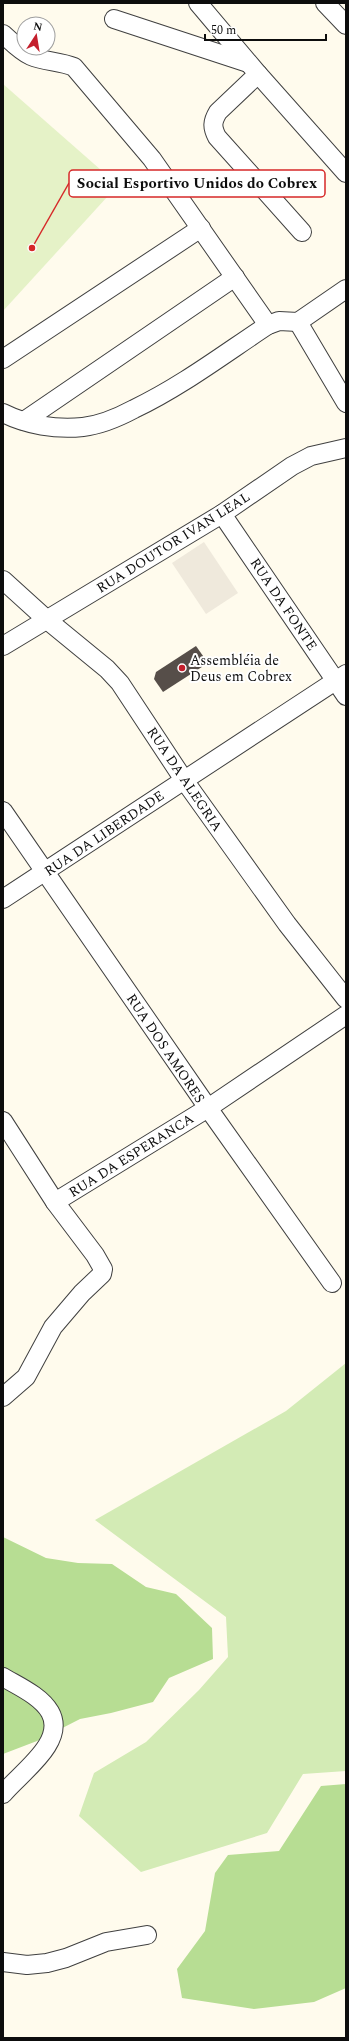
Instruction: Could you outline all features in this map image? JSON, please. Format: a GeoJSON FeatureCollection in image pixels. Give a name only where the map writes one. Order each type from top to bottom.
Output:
{"type":"FeatureCollection","features":[{"type":"Feature","properties":{"kind":"street"},"geometry":{"type":"LineString","coordinates":[[198,3],[346,173]]}},
{"type":"Feature","properties":{"kind":"street"},"geometry":{"type":"LineString","coordinates":[[326,3],[346,25]]}},
{"type":"Feature","properties":{"kind":"street"},"geometry":{"type":"LineString","coordinates":[[114,19],[253,68]]}},
{"type":"Feature","properties":{"kind":"street"},"geometry":{"type":"LineString","coordinates":[[3,34],[24,52],[32,56],[74,67],[152,159],[268,325]]}},
{"type":"Feature","properties":{"kind":"street"},"geometry":{"type":"LineString","coordinates":[[253,68],[213,119],[213,128],[217,137],[302,232]]}},
{"type":"Feature","properties":{"kind":"street"},"geometry":{"type":"LineString","coordinates":[[3,359],[201,228]]}},
{"type":"Feature","properties":{"kind":"street"},"geometry":{"type":"LineString","coordinates":[[24,421],[235,277]]}},
{"type":"Feature","properties":{"kind":"street"},"geometry":{"type":"LineString","coordinates":[[3,413],[24,421],[48,427],[83,427],[118,417],[166,393],[268,325],[279,321],[298,322],[346,289]]}},
{"type":"Feature","properties":{"kind":"street"},"geometry":{"type":"LineString","coordinates":[[298,322],[346,403]]}},
{"type":"Feature","properties":{"kind":"street","name":"RUA DOUTOR IVAN LEAL"},"geometry":{"type":"LineString","coordinates":[[3,646],[222,514],[292,466],[311,456],[346,448]]}},
{"type":"Feature","properties":{"kind":"street","name":"RUA DA FONTE"},"geometry":{"type":"LineString","coordinates":[[222,514],[343,684]]}},
{"type":"Feature","properties":{"kind":"street","name":"RUA DA ALEGRIA"},"geometry":{"type":"LineString","coordinates":[[3,580],[46,620],[87,651],[120,683],[184,780],[287,924],[346,999]]}},
{"type":"Feature","properties":{"kind":"street","name":"RUA DA LIBERDADE"},"geometry":{"type":"LineString","coordinates":[[3,899],[184,780],[343,684]]}},
{"type":"Feature","properties":{"kind":"street","name":"RUA DOS AMORES"},"geometry":{"type":"LineString","coordinates":[[3,811],[208,1108],[332,1282]]}},
{"type":"Feature","properties":{"kind":"street","name":"RUA DA ESPERANCA"},"geometry":{"type":"LineString","coordinates":[[56,1202],[208,1108],[346,1015]]}},
{"type":"Feature","properties":{"kind":"street"},"geometry":{"type":"LineString","coordinates":[[3,1121],[56,1202],[101,1264],[102,1274],[82,1293],[53,1327],[26,1377],[3,1397]]}},
{"type":"Feature","properties":{"kind":"street"},"geometry":{"type":"LineString","coordinates":[[3,1677],[36,1697],[50,1711],[54,1730],[52,1739],[43,1753],[3,1794]]}},
{"type":"Feature","properties":{"kind":"street"},"geometry":{"type":"LineString","coordinates":[[3,1962],[27,1965],[47,1963],[66,1958],[106,1942],[147,1935]]}},
{"type":"Feature","properties":{"kind":"green space"},"geometry":{"type":"Polygon","coordinates":[[[3,84],[118,185],[3,311],[3,84]]]}},
{"type":"Feature","properties":{"kind":"green space"},"geometry":{"type":"Polygon","coordinates":[[[346,1363],[346,1771],[303,1774],[267,1833],[141,1872],[79,1816],[94,1773],[146,1742],[199,1690],[228,1657],[226,1617],[95,1520],[286,1411],[346,1363]]]}},
{"type":"Feature","properties":{"kind":"green space"},"geometry":{"type":"Polygon","coordinates":[[[3,1537],[46,1558],[78,1563],[112,1564],[146,1587],[176,1594],[212,1628],[213,1659],[169,1678],[153,1702],[80,1719],[37,1741],[3,1754],[3,1537]]]}},
{"type":"Feature","properties":{"kind":"green space"},"geometry":{"type":"Polygon","coordinates":[[[346,1784],[346,1988],[314,2002],[254,2009],[182,1998],[177,1969],[205,1931],[215,1873],[228,1855],[279,1851],[321,1786],[346,1784]]]}},
{"type":"Feature","properties":{"kind":"shaded area"},"geometry":{"type":"Polygon","coordinates":[[[204,542],[238,593],[206,614],[172,563],[204,542]]]}},
{"type":"Feature","properties":{"kind":"building","name":"Assembléia de Deus em Cobrex"},"geometry":{"type":"Polygon","coordinates":[[[196,646],[208,663],[163,692],[154,679],[156,672],[196,646]]]}},
{"type":"Feature","properties":{"kind":"place","name":"Social Esportivo Unidos do Cobrex"},"geometry":{"type":"Point","coordinates":[32,248]}},
{"type":"Feature","properties":{"kind":"place","name":"Assembléia de Deus em Cobrex"},"geometry":{"type":"Point","coordinates":[182,668]}}]}
